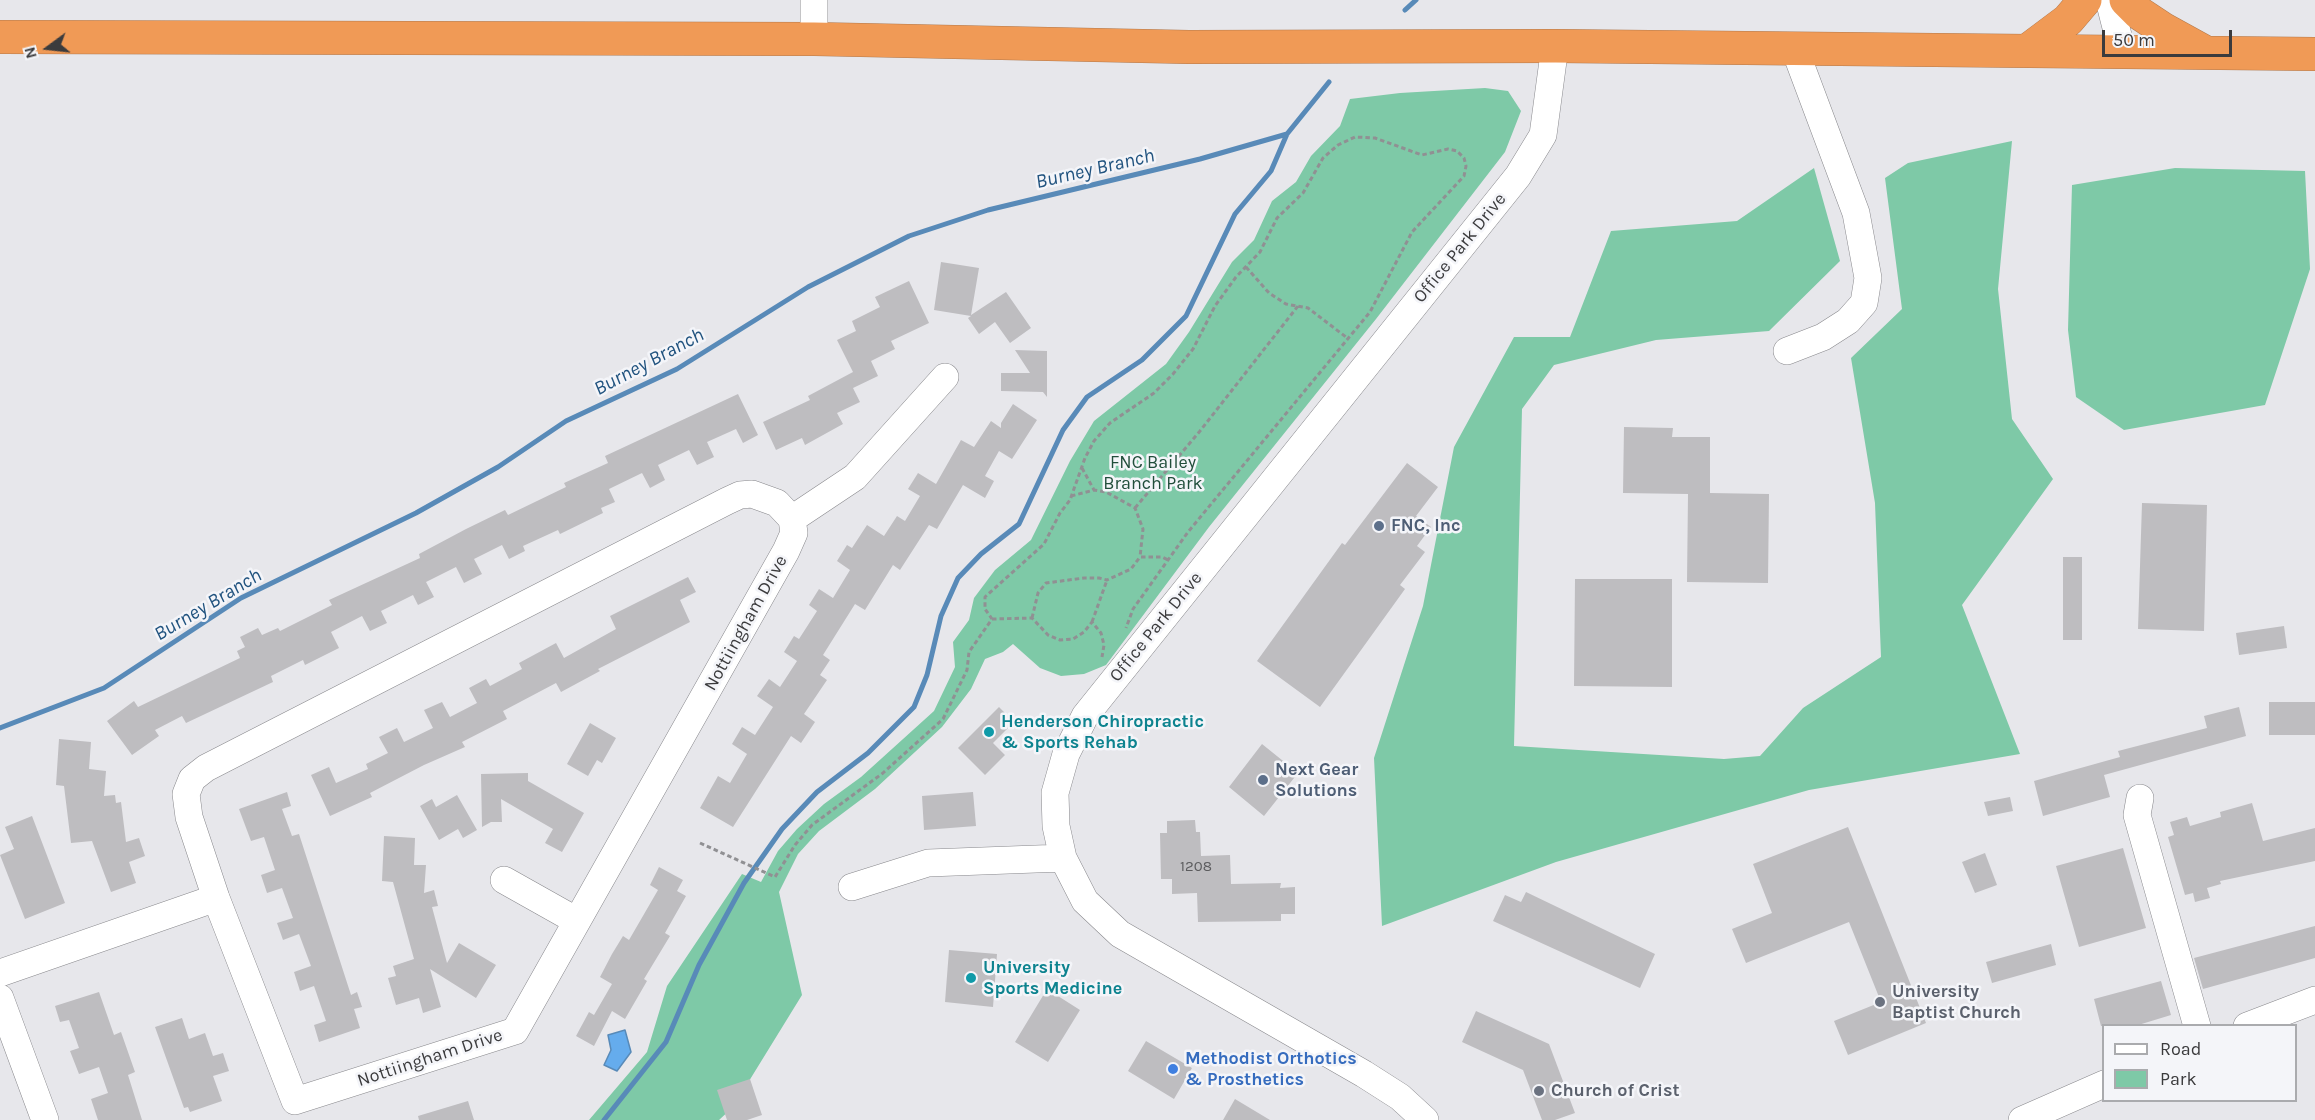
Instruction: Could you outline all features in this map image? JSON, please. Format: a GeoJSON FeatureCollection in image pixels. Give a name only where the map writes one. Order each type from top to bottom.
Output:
{"type":"FeatureCollection","features":[{"type":"Feature","properties":{"kind":"highway"},"geometry":{"type":"LineString","coordinates":[[2028,50],[2068,20],[2085,0]]}},
{"type":"Feature","properties":{"kind":"highway"},"geometry":{"type":"LineString","coordinates":[[2126,0],[2155,24],[2207,53]]}},
{"type":"Feature","properties":{"kind":"highway"},"geometry":{"type":"LineString","coordinates":[[0,37],[814,39],[1189,48],[1556,46],[2315,54]]}},
{"type":"Feature","properties":{"kind":"street"},"geometry":{"type":"LineString","coordinates":[[814,0],[814,39]]}},
{"type":"Feature","properties":{"kind":"street"},"geometry":{"type":"LineString","coordinates":[[2109,0],[2122,51]]}},
{"type":"Feature","properties":{"kind":"street","name":"Office Park Drive"},"geometry":{"type":"LineString","coordinates":[[1425,1120],[1400,1097],[1364,1074],[1120,934],[1085,901],[1063,858],[1056,825],[1055,793],[1066,754],[1085,716],[1518,176],[1543,135],[1556,46]]}},
{"type":"Feature","properties":{"kind":"street"},"geometry":{"type":"LineString","coordinates":[[1787,351],[1823,337],[1848,321],[1864,303],[1868,278],[1856,213],[1795,50]]}},
{"type":"Feature","properties":{"kind":"street"},"geometry":{"type":"LineString","coordinates":[[792,519],[855,477],[945,377]]}},
{"type":"Feature","properties":{"kind":"street","name":"Nottiingham Drive"},"geometry":{"type":"LineString","coordinates":[[752,494],[777,503],[792,519],[794,533],[786,551],[514,1031],[295,1101],[216,898],[189,817],[186,794],[192,779],[206,768],[740,495],[752,494]]}},
{"type":"Feature","properties":{"kind":"street"},"geometry":{"type":"LineString","coordinates":[[2140,798],[2137,815],[2196,1024]]}},
{"type":"Feature","properties":{"kind":"street"},"geometry":{"type":"LineString","coordinates":[[852,887],[928,863],[1063,858]]}},
{"type":"Feature","properties":{"kind":"street"},"geometry":{"type":"LineString","coordinates":[[504,880],[577,921]]}},
{"type":"Feature","properties":{"kind":"street"},"geometry":{"type":"LineString","coordinates":[[0,973],[216,898]]}},
{"type":"Feature","properties":{"kind":"street"},"geometry":{"type":"LineString","coordinates":[[0,999],[45,1120]]}},
{"type":"Feature","properties":{"kind":"street"},"geometry":{"type":"LineString","coordinates":[[2252,1024],[2315,1000]]}},
{"type":"Feature","properties":{"kind":"street"},"geometry":{"type":"LineString","coordinates":[[2022,1120],[2102,1084]]}},
{"type":"Feature","properties":{"kind":"path"},"geometry":{"type":"LineString","coordinates":[[992,619],[985,609],[985,597],[992,588],[1044,544],[1071,495],[1094,441],[1110,423],[1154,393],[1173,374],[1193,349],[1215,306],[1260,252],[1277,218],[1303,193],[1323,158],[1338,145],[1355,137],[1375,138],[1422,155],[1448,149],[1457,151],[1464,158],[1466,166],[1464,176],[1412,232],[1370,312],[1346,338],[1188,532],[1133,609],[1123,636]]}},
{"type":"Feature","properties":{"kind":"path"},"geometry":{"type":"LineString","coordinates":[[1246,267],[1269,293],[1286,304],[1308,308],[1346,338]]}},
{"type":"Feature","properties":{"kind":"path"},"geometry":{"type":"LineString","coordinates":[[1135,508],[1193,440],[1298,306]]}},
{"type":"Feature","properties":{"kind":"path"},"geometry":{"type":"LineString","coordinates":[[1081,467],[1094,490]]}},
{"type":"Feature","properties":{"kind":"path"},"geometry":{"type":"LineString","coordinates":[[1032,618],[1038,592],[1046,583],[1099,578],[1107,580],[1131,569],[1140,557],[1143,529],[1135,508],[1123,499],[1094,490],[1071,495]]}},
{"type":"Feature","properties":{"kind":"path"},"geometry":{"type":"LineString","coordinates":[[1140,557],[1162,557],[1168,560]]}},
{"type":"Feature","properties":{"kind":"path"},"geometry":{"type":"LineString","coordinates":[[992,619],[1032,618],[1048,635],[1060,640],[1073,639],[1084,632],[1092,622],[1107,580]]}},
{"type":"Feature","properties":{"kind":"path"},"geometry":{"type":"LineString","coordinates":[[700,843],[775,877],[795,845],[812,825],[883,773],[943,718],[967,670],[969,652],[992,619]]}},
{"type":"Feature","properties":{"kind":"path"},"geometry":{"type":"LineString","coordinates":[[1092,622],[1101,633],[1104,654],[1100,661],[1106,665]]}},
{"type":"Feature","properties":{"kind":"green space","name":"FNC Bailey Branch Park"},"geometry":{"type":"Polygon","coordinates":[[[1485,88],[1508,91],[1521,111],[1505,152],[1376,319],[1209,527],[1106,665],[1084,674],[1061,676],[1040,668],[1013,644],[1003,652],[985,659],[971,689],[942,727],[875,789],[819,831],[798,854],[779,892],[802,995],[733,1107],[719,1120],[589,1120],[647,1052],[667,986],[742,874],[761,882],[778,851],[797,829],[824,804],[861,777],[934,711],[955,667],[953,642],[969,620],[974,598],[995,570],[1031,540],[1070,461],[1094,421],[1166,364],[1189,332],[1232,262],[1254,240],[1272,201],[1296,182],[1311,156],[1340,126],[1350,99],[1400,93],[1485,88]]]}},
{"type":"Feature","properties":{"kind":"green space"},"geometry":{"type":"Polygon","coordinates":[[[2012,141],[1998,289],[2012,419],[2053,479],[1962,605],[2020,754],[1809,790],[1556,862],[1382,926],[1374,758],[1423,606],[1454,447],[1514,337],[1570,337],[1611,231],[1737,221],[1814,168],[1840,261],[1769,331],[1656,340],[1554,365],[1522,409],[1514,746],[1724,759],[1760,756],[1803,708],[1881,657],[1875,503],[1851,358],[1902,309],[1885,178],[1908,163],[2012,141]]]}},
{"type":"Feature","properties":{"kind":"green space"},"geometry":{"type":"Polygon","coordinates":[[[2175,168],[2305,171],[2310,269],[2265,405],[2124,430],[2076,397],[2068,330],[2072,185],[2175,168]]]}},
{"type":"Feature","properties":{"kind":"water"},"geometry":{"type":"Polygon","coordinates":[[[625,1030],[631,1052],[617,1071],[604,1065],[611,1050],[608,1035],[625,1030]]]}},
{"type":"Feature","properties":{"kind":"building"},"geometry":{"type":"Polygon","coordinates":[[[941,262],[979,268],[971,315],[1006,292],[1031,328],[1010,343],[995,322],[979,334],[968,318],[971,316],[934,310],[941,262]]]}},
{"type":"Feature","properties":{"kind":"building"},"geometry":{"type":"Polygon","coordinates":[[[909,281],[929,323],[891,341],[895,349],[871,361],[878,376],[853,388],[860,402],[837,413],[843,424],[805,445],[802,438],[776,450],[763,422],[810,400],[808,396],[853,372],[837,340],[856,331],[852,321],[880,307],[875,297],[909,281]]]}},
{"type":"Feature","properties":{"kind":"building"},"geometry":{"type":"Polygon","coordinates":[[[1015,350],[1047,351],[1047,397],[1043,392],[1001,391],[1001,373],[1030,373],[1015,350]]]}},
{"type":"Feature","properties":{"kind":"building"},"geometry":{"type":"Polygon","coordinates":[[[738,394],[758,435],[743,443],[736,429],[707,442],[714,457],[697,465],[689,450],[658,465],[665,480],[650,488],[642,473],[609,489],[615,502],[601,508],[603,513],[560,534],[558,530],[523,546],[525,551],[509,559],[502,545],[474,559],[482,574],[464,583],[456,567],[426,582],[434,597],[418,605],[413,595],[381,611],[387,623],[370,631],[362,616],[331,632],[339,648],[305,665],[303,660],[271,676],[273,682],[186,723],[182,716],[155,730],[159,736],[132,755],[107,721],[134,701],[138,707],[240,658],[237,651],[245,647],[240,637],[258,628],[262,635],[278,628],[280,631],[332,605],[329,600],[420,558],[419,554],[466,529],[505,510],[508,515],[566,487],[564,483],[608,463],[605,456],[738,394]]]}},
{"type":"Feature","properties":{"kind":"building"},"geometry":{"type":"Polygon","coordinates":[[[1013,404],[1037,420],[1012,459],[999,451],[985,476],[994,481],[985,498],[963,485],[937,529],[929,525],[900,570],[893,565],[865,610],[855,604],[823,655],[830,660],[820,675],[827,680],[804,714],[815,722],[801,743],[791,736],[733,827],[700,808],[718,776],[730,783],[747,754],[732,744],[742,727],[755,735],[773,707],[757,696],[769,679],[780,687],[797,661],[784,652],[794,636],[799,639],[817,611],[809,605],[819,589],[833,598],[850,570],[837,561],[847,545],[852,548],[867,525],[884,536],[897,516],[905,521],[920,496],[908,489],[918,473],[936,484],[961,440],[974,447],[991,421],[1001,428],[1001,423],[1013,404]]]}},
{"type":"Feature","properties":{"kind":"building"},"geometry":{"type":"Polygon","coordinates":[[[1624,427],[1673,428],[1672,437],[1710,437],[1710,493],[1769,494],[1768,583],[1687,582],[1688,494],[1623,493],[1624,427]]]}},
{"type":"Feature","properties":{"kind":"building"},"geometry":{"type":"Polygon","coordinates":[[[1407,463],[1438,487],[1416,516],[1431,527],[1417,546],[1425,552],[1400,585],[1405,589],[1320,707],[1257,661],[1342,543],[1345,545],[1407,463]]]}},
{"type":"Feature","properties":{"kind":"building"},"geometry":{"type":"Polygon","coordinates":[[[2142,503],[2207,505],[2204,631],[2138,629],[2142,503]]]}},
{"type":"Feature","properties":{"kind":"building"},"geometry":{"type":"Polygon","coordinates":[[[2063,557],[2082,557],[2082,640],[2063,640],[2063,557]]]}},
{"type":"Feature","properties":{"kind":"building"},"geometry":{"type":"Polygon","coordinates":[[[688,577],[696,592],[680,600],[690,622],[598,669],[600,671],[561,692],[556,683],[503,711],[507,719],[462,742],[465,747],[424,765],[370,793],[372,797],[330,816],[311,775],[329,767],[336,783],[368,769],[366,764],[388,753],[379,737],[397,728],[404,742],[433,728],[424,710],[442,702],[450,717],[477,703],[469,688],[486,679],[490,686],[522,669],[519,663],[556,643],[564,658],[616,629],[610,616],[688,577]]]}},
{"type":"Feature","properties":{"kind":"building"},"geometry":{"type":"Polygon","coordinates":[[[1575,579],[1672,579],[1672,687],[1574,686],[1575,579]]]}},
{"type":"Feature","properties":{"kind":"building"},"geometry":{"type":"Polygon","coordinates":[[[2284,626],[2287,648],[2239,655],[2236,633],[2284,626]]]}},
{"type":"Feature","properties":{"kind":"building"},"geometry":{"type":"Polygon","coordinates":[[[2269,702],[2315,702],[2315,735],[2269,735],[2269,702]]]}},
{"type":"Feature","properties":{"kind":"building","name":"Henderson Chiropractic & Sports Rehab"},"geometry":{"type":"Polygon","coordinates":[[[999,707],[1014,722],[993,743],[1005,755],[985,775],[958,748],[999,707]]]}},
{"type":"Feature","properties":{"kind":"building"},"geometry":{"type":"Polygon","coordinates":[[[2239,707],[2246,736],[2104,775],[2110,797],[2043,816],[2034,781],[2120,757],[2118,751],[2207,728],[2204,716],[2239,707]]]}},
{"type":"Feature","properties":{"kind":"building"},"geometry":{"type":"Polygon","coordinates":[[[590,723],[616,738],[602,763],[597,760],[588,776],[567,764],[590,723]]]}},
{"type":"Feature","properties":{"kind":"building"},"geometry":{"type":"Polygon","coordinates":[[[59,739],[91,742],[89,769],[106,771],[104,796],[115,795],[116,803],[121,802],[126,842],[139,838],[145,856],[129,862],[136,883],[111,892],[92,841],[71,843],[64,786],[56,785],[59,739]]]}},
{"type":"Feature","properties":{"kind":"building","name":"Next Gear Solutions"},"geometry":{"type":"Polygon","coordinates":[[[1262,744],[1298,773],[1264,816],[1229,787],[1262,744]]]}},
{"type":"Feature","properties":{"kind":"building"},"geometry":{"type":"Polygon","coordinates":[[[528,773],[528,781],[584,813],[562,852],[545,843],[553,829],[501,799],[502,822],[491,822],[482,827],[481,774],[528,773]]]}},
{"type":"Feature","properties":{"kind":"building"},"geometry":{"type":"Polygon","coordinates":[[[287,792],[291,806],[282,809],[292,836],[299,834],[351,995],[357,992],[362,1007],[354,1009],[360,1028],[319,1042],[314,1025],[326,1021],[314,986],[300,991],[294,972],[311,966],[299,934],[283,940],[277,923],[293,918],[282,888],[267,893],[261,875],[275,870],[264,837],[251,841],[239,809],[287,792]]]}},
{"type":"Feature","properties":{"kind":"building"},"geometry":{"type":"Polygon","coordinates":[[[973,792],[976,826],[924,830],[922,796],[973,792]]]}},
{"type":"Feature","properties":{"kind":"building"},"geometry":{"type":"Polygon","coordinates":[[[457,795],[477,830],[463,838],[458,829],[439,840],[420,806],[432,799],[436,807],[457,795]]]}},
{"type":"Feature","properties":{"kind":"building"},"geometry":{"type":"Polygon","coordinates":[[[2010,797],[2013,811],[1988,816],[1984,802],[2010,797]]]}},
{"type":"Feature","properties":{"kind":"building"},"geometry":{"type":"Polygon","coordinates":[[[2252,803],[2263,841],[2315,828],[2315,861],[2220,881],[2221,884],[2207,888],[2210,898],[2195,902],[2193,893],[2185,895],[2168,837],[2174,835],[2170,822],[2187,817],[2190,826],[2221,817],[2220,812],[2252,803]]]}},
{"type":"Feature","properties":{"kind":"building"},"geometry":{"type":"Polygon","coordinates":[[[32,816],[65,903],[25,919],[0,855],[14,849],[5,827],[32,816]]]}},
{"type":"Feature","properties":{"kind":"building"},"geometry":{"type":"Polygon","coordinates":[[[1195,820],[1196,832],[1200,832],[1201,856],[1230,855],[1231,884],[1281,883],[1280,888],[1295,887],[1295,914],[1281,914],[1281,921],[1198,922],[1197,893],[1172,894],[1172,879],[1161,879],[1160,833],[1167,833],[1167,821],[1195,820]]]}},
{"type":"Feature","properties":{"kind":"building"},"geometry":{"type":"Polygon","coordinates":[[[1848,827],[1926,1023],[1848,1055],[1834,1021],[1881,1002],[1849,922],[1746,963],[1732,929],[1772,913],[1753,864],[1848,827]]]}},
{"type":"Feature","properties":{"kind":"building"},"geometry":{"type":"Polygon","coordinates":[[[384,836],[415,838],[414,865],[426,865],[424,893],[434,890],[438,906],[432,907],[447,963],[459,943],[496,965],[476,998],[430,969],[441,1007],[423,1013],[419,998],[396,1005],[388,978],[396,976],[393,966],[414,959],[393,882],[382,881],[384,836]]]}},
{"type":"Feature","properties":{"kind":"building"},"geometry":{"type":"Polygon","coordinates":[[[2123,848],[2146,928],[2079,947],[2056,866],[2123,848]]]}},
{"type":"Feature","properties":{"kind":"building"},"geometry":{"type":"Polygon","coordinates":[[[1985,853],[1997,885],[1975,893],[1962,862],[1985,853]]]}},
{"type":"Feature","properties":{"kind":"building"},"geometry":{"type":"Polygon","coordinates":[[[659,867],[683,880],[677,891],[686,896],[665,933],[670,936],[644,979],[647,981],[625,1019],[612,1011],[594,1046],[576,1036],[589,1012],[594,1015],[612,984],[600,977],[623,936],[629,940],[658,890],[650,885],[659,867]]]}},
{"type":"Feature","properties":{"kind":"building"},"geometry":{"type":"Polygon","coordinates":[[[1526,892],[1655,954],[1640,988],[1493,921],[1505,895],[1521,902],[1526,892]]]}},
{"type":"Feature","properties":{"kind":"building"},"geometry":{"type":"Polygon","coordinates":[[[2315,926],[2315,958],[2203,989],[2194,958],[2315,926]]]}},
{"type":"Feature","properties":{"kind":"building"},"geometry":{"type":"Polygon","coordinates":[[[2051,944],[2056,965],[1992,983],[1986,962],[2051,944]]]}},
{"type":"Feature","properties":{"kind":"building","name":"University Sports Medicine"},"geometry":{"type":"Polygon","coordinates":[[[949,950],[997,954],[993,1007],[945,1002],[949,950]]]}},
{"type":"Feature","properties":{"kind":"building"},"geometry":{"type":"Polygon","coordinates":[[[2161,981],[2171,1015],[2142,1024],[2102,1024],[2101,1026],[2094,999],[2161,981]]]}},
{"type":"Feature","properties":{"kind":"building"},"geometry":{"type":"Polygon","coordinates":[[[1047,989],[1080,1010],[1048,1062],[1015,1042],[1047,989]]]}},
{"type":"Feature","properties":{"kind":"building"},"geometry":{"type":"Polygon","coordinates":[[[99,992],[114,1035],[121,1032],[135,1072],[128,1075],[142,1120],[98,1120],[91,1099],[108,1093],[99,1067],[79,1074],[70,1051],[79,1048],[69,1020],[60,1022],[55,1006],[99,992]]]}},
{"type":"Feature","properties":{"kind":"building"},"geometry":{"type":"Polygon","coordinates":[[[1476,1011],[1549,1044],[1575,1113],[1555,1120],[1542,1120],[1523,1070],[1462,1042],[1476,1011]]]}},
{"type":"Feature","properties":{"kind":"building"},"geometry":{"type":"Polygon","coordinates":[[[182,1018],[189,1039],[205,1033],[213,1056],[223,1053],[229,1071],[213,1076],[222,1101],[190,1112],[188,1107],[184,1108],[155,1027],[182,1018]]]}},
{"type":"Feature","properties":{"kind":"building"},"geometry":{"type":"Polygon","coordinates":[[[1146,1041],[1192,1068],[1174,1099],[1128,1071],[1146,1041]]]}},
{"type":"Feature","properties":{"kind":"building"},"geometry":{"type":"Polygon","coordinates":[[[750,1079],[762,1115],[747,1120],[727,1120],[717,1090],[750,1079]]]}},
{"type":"Feature","properties":{"kind":"building"},"geometry":{"type":"Polygon","coordinates":[[[1235,1099],[1270,1120],[1223,1120],[1235,1099]]]}},
{"type":"Feature","properties":{"kind":"building"},"geometry":{"type":"Polygon","coordinates":[[[468,1101],[474,1120],[419,1120],[418,1116],[468,1101]]]}},
{"type":"Feature","properties":{"kind":"waterway","name":"Burney Branch"},"geometry":{"type":"LineString","coordinates":[[1405,10],[1416,0]]}},
{"type":"Feature","properties":{"kind":"waterway"},"geometry":{"type":"LineString","coordinates":[[604,1120],[666,1042],[699,965],[744,883],[782,829],[817,792],[868,753],[914,707],[927,675],[941,616],[958,578],[981,554],[1019,524],[1063,430],[1087,397],[1142,360],[1186,316],[1235,214],[1271,171],[1287,134],[1329,82]]}},
{"type":"Feature","properties":{"kind":"waterway","name":"Burney Branch"},"geometry":{"type":"LineString","coordinates":[[0,728],[104,688],[241,598],[416,513],[498,467],[566,421],[677,369],[808,287],[909,236],[988,210],[1200,159],[1287,134]]}},
{"type":"Feature","properties":{"kind":"place","name":"FNC, Inc"},"geometry":{"type":"Point","coordinates":[1379,526]}},
{"type":"Feature","properties":{"kind":"place","name":"Henderson Chiropractic & Sports Rehab"},"geometry":{"type":"Point","coordinates":[989,732]}},
{"type":"Feature","properties":{"kind":"place","name":"Next Gear Solutions"},"geometry":{"type":"Point","coordinates":[1263,780]}},
{"type":"Feature","properties":{"kind":"place","name":"University Sports Medicine"},"geometry":{"type":"Point","coordinates":[971,978]}},
{"type":"Feature","properties":{"kind":"place","name":"University Baptist Church"},"geometry":{"type":"Point","coordinates":[1880,1002]}},
{"type":"Feature","properties":{"kind":"place","name":"Methodist Orthotics & Prosthetics"},"geometry":{"type":"Point","coordinates":[1173,1069]}},
{"type":"Feature","properties":{"kind":"place","name":"Church of Crist"},"geometry":{"type":"Point","coordinates":[1539,1091]}}]}
